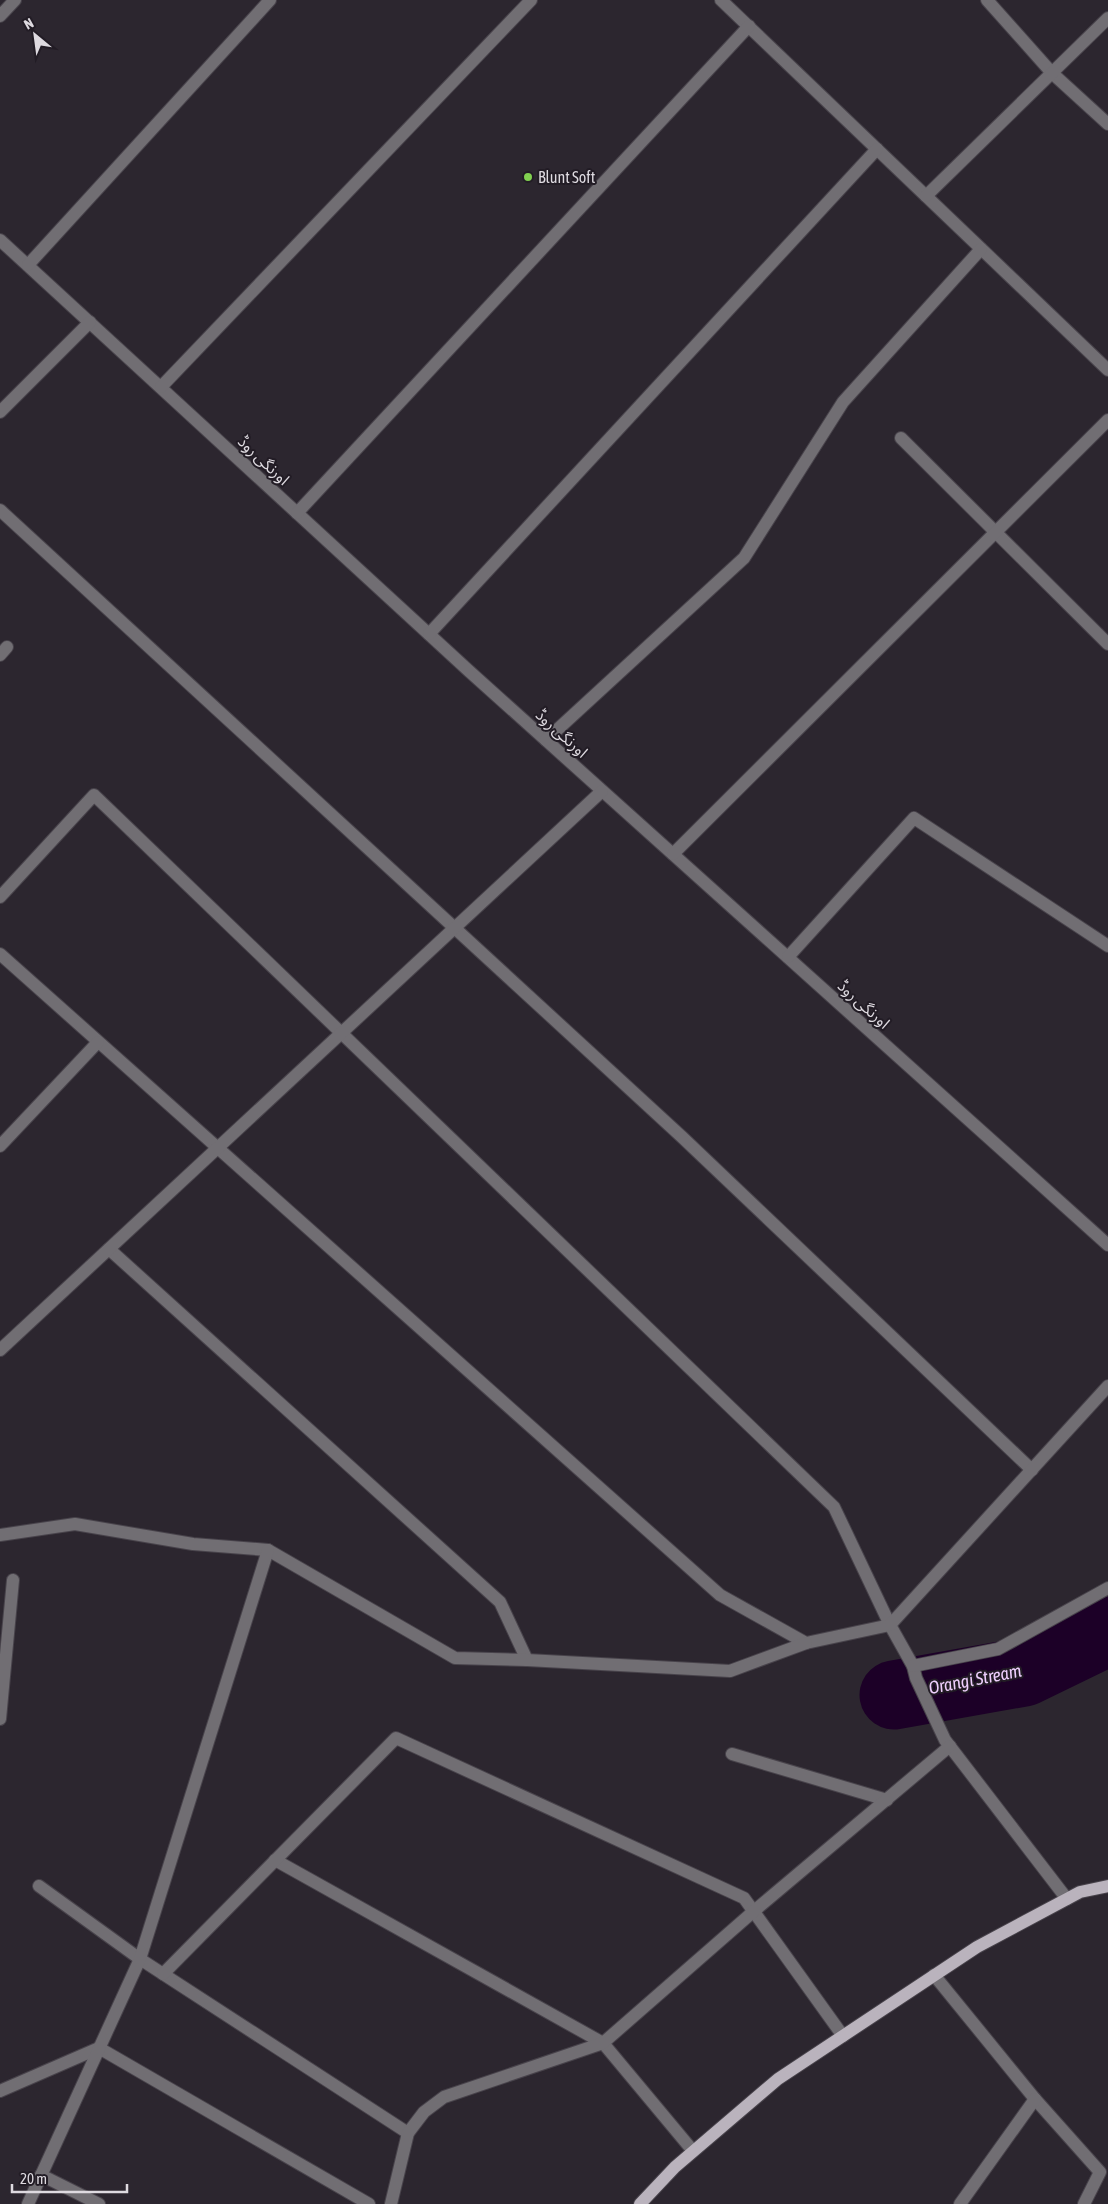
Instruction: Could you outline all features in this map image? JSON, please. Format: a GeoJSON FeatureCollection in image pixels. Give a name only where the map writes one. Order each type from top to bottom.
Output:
{"type":"FeatureCollection","features":[{"type":"Feature","properties":{"kind":"main road"},"geometry":{"type":"LineString","coordinates":[[640,2204],[675,2167],[778,2079],[977,1946],[1080,1892],[1108,1886]]}},
{"type":"Feature","properties":{"kind":"street"},"geometry":{"type":"LineString","coordinates":[[0,16],[15,0]]}},
{"type":"Feature","properties":{"kind":"street"},"geometry":{"type":"LineString","coordinates":[[28,265],[270,0]]}},
{"type":"Feature","properties":{"kind":"street"},"geometry":{"type":"LineString","coordinates":[[161,387],[531,0]]}},
{"type":"Feature","properties":{"kind":"street"},"geometry":{"type":"LineString","coordinates":[[722,0],[1108,370]]}},
{"type":"Feature","properties":{"kind":"street"},"geometry":{"type":"LineString","coordinates":[[987,0],[1052,73],[1108,124]]}},
{"type":"Feature","properties":{"kind":"street"},"geometry":{"type":"LineString","coordinates":[[926,196],[1108,18]]}},
{"type":"Feature","properties":{"kind":"street"},"geometry":{"type":"LineString","coordinates":[[297,513],[749,26]]}},
{"type":"Feature","properties":{"kind":"street"},"geometry":{"type":"LineString","coordinates":[[429,634],[877,149]]}},
{"type":"Feature","properties":{"kind":"street","name":"اورنگی روڈ"},"geometry":{"type":"LineString","coordinates":[[0,240],[429,634],[1108,1245]]}},
{"type":"Feature","properties":{"kind":"street"},"geometry":{"type":"LineString","coordinates":[[546,740],[744,558],[843,402],[981,249]]}},
{"type":"Feature","properties":{"kind":"street"},"geometry":{"type":"LineString","coordinates":[[0,412],[90,322]]}},
{"type":"Feature","properties":{"kind":"street"},"geometry":{"type":"LineString","coordinates":[[673,854],[1108,420]]}},
{"type":"Feature","properties":{"kind":"street"},"geometry":{"type":"LineString","coordinates":[[900,438],[1108,644]]}},
{"type":"Feature","properties":{"kind":"street"},"geometry":{"type":"LineString","coordinates":[[0,510],[682,1137],[1032,1470]]}},
{"type":"Feature","properties":{"kind":"street"},"geometry":{"type":"LineString","coordinates":[[0,1350],[342,1034],[602,790]]}},
{"type":"Feature","properties":{"kind":"street"},"geometry":{"type":"LineString","coordinates":[[0,897],[94,795],[834,1507],[948,1743],[1067,1899]]}},
{"type":"Feature","properties":{"kind":"street"},"geometry":{"type":"LineString","coordinates":[[788,957],[914,818],[1106,942]]}},
{"type":"Feature","properties":{"kind":"street"},"geometry":{"type":"LineString","coordinates":[[0,954],[720,1595],[806,1643]]}},
{"type":"Feature","properties":{"kind":"street"},"geometry":{"type":"LineString","coordinates":[[0,1146],[98,1042]]}},
{"type":"Feature","properties":{"kind":"street"},"geometry":{"type":"LineString","coordinates":[[109,1249],[500,1602],[527,1660]]}},
{"type":"Feature","properties":{"kind":"street"},"geometry":{"type":"LineString","coordinates":[[0,1535],[75,1524],[193,1544],[268,1550],[455,1658],[730,1671],[806,1643],[890,1625],[1108,1386]]}},
{"type":"Feature","properties":{"kind":"street"},"geometry":{"type":"LineString","coordinates":[[28,2204],[140,1959],[268,1550]]}},
{"type":"Feature","properties":{"kind":"street"},"geometry":{"type":"LineString","coordinates":[[0,1719],[13,1580]]}},
{"type":"Feature","properties":{"kind":"street"},"geometry":{"type":"LineString","coordinates":[[915,1672],[998,1649],[1108,1588]]}},
{"type":"Feature","properties":{"kind":"street"},"geometry":{"type":"LineString","coordinates":[[163,1974],[396,1738],[744,1898],[843,2036]]}},
{"type":"Feature","properties":{"kind":"street"},"geometry":{"type":"LineString","coordinates":[[391,2204],[408,2133],[424,2112],[444,2097],[603,2043],[754,1911],[887,1800],[948,1743]]}},
{"type":"Feature","properties":{"kind":"street"},"geometry":{"type":"LineString","coordinates":[[732,1754],[887,1800]]}},
{"type":"Feature","properties":{"kind":"street"},"geometry":{"type":"LineString","coordinates":[[275,1860],[603,2043],[693,2151]]}},
{"type":"Feature","properties":{"kind":"street"},"geometry":{"type":"LineString","coordinates":[[39,1886],[140,1959],[408,2133]]}},
{"type":"Feature","properties":{"kind":"street"},"geometry":{"type":"LineString","coordinates":[[934,1975],[1035,2099],[1100,2172],[1084,2204]]}},
{"type":"Feature","properties":{"kind":"street"},"geometry":{"type":"LineString","coordinates":[[0,2091],[99,2048]]}},
{"type":"Feature","properties":{"kind":"street"},"geometry":{"type":"LineString","coordinates":[[99,2048],[369,2204]]}},
{"type":"Feature","properties":{"kind":"street"},"geometry":{"type":"LineString","coordinates":[[960,2204],[1035,2099]]}},
{"type":"Feature","properties":{"kind":"street"},"geometry":{"type":"LineString","coordinates":[[41,2175],[99,2204]]}},
{"type":"Feature","properties":{"kind":"waterway","name":"Orangi Stream"},"geometry":{"type":"LineString","coordinates":[[894,1695],[1024,1672],[1108,1631]]}},
{"type":"Feature","properties":{"kind":"place","name":"Blunt Soft"},"geometry":{"type":"Point","coordinates":[528,177]}}]}
